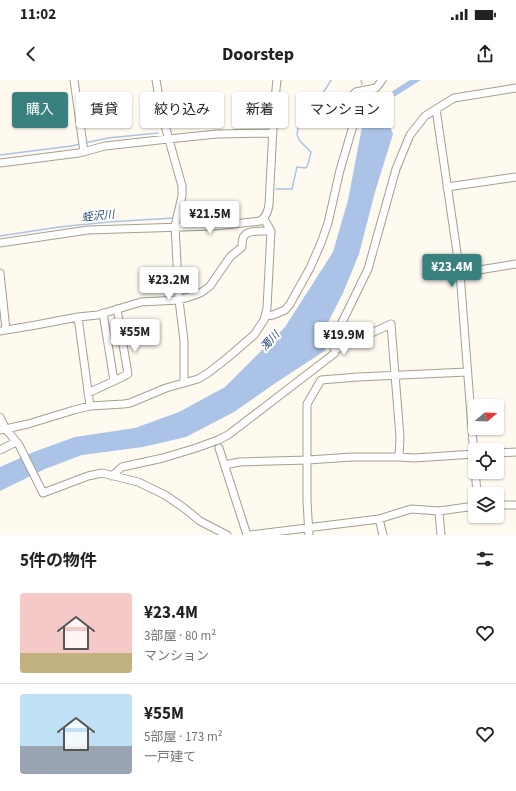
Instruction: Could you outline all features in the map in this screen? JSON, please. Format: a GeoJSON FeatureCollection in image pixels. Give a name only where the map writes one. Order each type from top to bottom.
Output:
{"type":"FeatureCollection","features":[{"type":"Feature","properties":{"kind":"street"},"geometry":{"type":"LineString","coordinates":[[74,80],[84,151]]}},
{"type":"Feature","properties":{"kind":"street"},"geometry":{"type":"LineString","coordinates":[[156,80],[162,115],[182,186],[182,196],[177,221],[179,300],[184,341],[184,383]]}},
{"type":"Feature","properties":{"kind":"street"},"geometry":{"type":"LineString","coordinates":[[0,243],[88,230],[177,221],[215,226],[254,222],[264,219],[268,213],[269,204],[277,80]]}},
{"type":"Feature","properties":{"kind":"street"},"geometry":{"type":"LineString","coordinates":[[266,316],[285,310],[290,304],[310,268],[321,243],[328,223],[340,170],[354,126],[353,95],[356,92],[376,88],[382,80]]}},
{"type":"Feature","properties":{"kind":"street"},"geometry":{"type":"LineString","coordinates":[[335,350],[332,343],[368,269],[396,169],[410,135],[425,116],[454,98],[516,88]]}},
{"type":"Feature","properties":{"kind":"street"},"geometry":{"type":"LineString","coordinates":[[436,109],[460,273],[473,443]]}},
{"type":"Feature","properties":{"kind":"street"},"geometry":{"type":"LineString","coordinates":[[0,163],[79,153],[106,146],[168,139],[217,134],[273,133]]}},
{"type":"Feature","properties":{"kind":"street"},"geometry":{"type":"LineString","coordinates":[[447,188],[516,177]]}},
{"type":"Feature","properties":{"kind":"street"},"geometry":{"type":"LineString","coordinates":[[3,429],[28,424],[90,406],[130,403],[166,388],[198,379],[226,359],[254,335],[266,316],[271,231],[264,219]]}},
{"type":"Feature","properties":{"kind":"street"},"geometry":{"type":"LineString","coordinates":[[0,273],[3,330],[103,313],[141,302],[179,300],[195,295],[210,286],[230,257],[242,247],[243,239],[246,234],[250,232],[271,231]]}},
{"type":"Feature","properties":{"kind":"street"},"geometry":{"type":"LineString","coordinates":[[460,273],[516,264]]}},
{"type":"Feature","properties":{"kind":"street"},"geometry":{"type":"LineString","coordinates":[[88,393],[128,374],[118,309]]}},
{"type":"Feature","properties":{"kind":"street"},"geometry":{"type":"LineString","coordinates":[[103,313],[114,381]]}},
{"type":"Feature","properties":{"kind":"street"},"geometry":{"type":"LineString","coordinates":[[78,317],[90,406]]}},
{"type":"Feature","properties":{"kind":"street"},"geometry":{"type":"LineString","coordinates":[[112,476],[122,467],[162,458],[196,448],[228,435],[335,353],[335,350],[392,324],[400,437],[399,457]]}},
{"type":"Feature","properties":{"kind":"street"},"geometry":{"type":"LineString","coordinates":[[309,532],[307,501],[307,404],[321,380],[467,372]]}},
{"type":"Feature","properties":{"kind":"street"},"geometry":{"type":"LineString","coordinates":[[0,417],[3,429],[17,443],[43,493],[88,476],[102,473],[138,482],[165,495],[219,535]]}},
{"type":"Feature","properties":{"kind":"street"},"geometry":{"type":"LineString","coordinates":[[0,450],[17,443]]}},
{"type":"Feature","properties":{"kind":"street"},"geometry":{"type":"LineString","coordinates":[[220,448],[247,535]]}},
{"type":"Feature","properties":{"kind":"street"},"geometry":{"type":"LineString","coordinates":[[504,453],[516,452]]}},
{"type":"Feature","properties":{"kind":"street"},"geometry":{"type":"LineString","coordinates":[[225,465],[239,462],[352,457],[414,458],[468,454]]}},
{"type":"Feature","properties":{"kind":"street"},"geometry":{"type":"LineString","coordinates":[[504,505],[516,505]]}},
{"type":"Feature","properties":{"kind":"street"},"geometry":{"type":"LineString","coordinates":[[250,535],[292,529],[309,532],[379,519],[411,509],[439,511],[468,507]]}},
{"type":"Feature","properties":{"kind":"street"},"geometry":{"type":"LineString","coordinates":[[439,511],[441,535]]}},
{"type":"Feature","properties":{"kind":"street"},"geometry":{"type":"LineString","coordinates":[[379,519],[383,535]]}},
{"type":"Feature","properties":{"kind":"street"},"geometry":{"type":"LineString","coordinates":[[200,521],[228,535]]}},
{"type":"Feature","properties":{"kind":"water"},"geometry":{"type":"Polygon","coordinates":[[[410,80],[421,80],[394,97],[394,92],[391,92],[410,80]]]}},
{"type":"Feature","properties":{"kind":"water"},"geometry":{"type":"Polygon","coordinates":[[[362,128],[391,128],[393,134],[375,192],[359,254],[343,293],[320,338],[326,350],[234,412],[186,437],[143,447],[82,455],[45,469],[0,491],[0,467],[36,451],[75,437],[135,428],[179,412],[225,387],[285,327],[333,252],[348,200],[362,128]]]}},
{"type":"Feature","properties":{"kind":"waterway","name":"蛭沢川"},"geometry":{"type":"LineString","coordinates":[[276,189],[292,189],[297,167],[306,168],[311,152],[300,141],[297,135],[298,128],[315,100],[325,90],[331,80]]}},
{"type":"Feature","properties":{"kind":"waterway"},"geometry":{"type":"LineString","coordinates":[[361,80],[362,84]]}},
{"type":"Feature","properties":{"kind":"waterway"},"geometry":{"type":"LineString","coordinates":[[85,143],[108,138],[158,133]]}},
{"type":"Feature","properties":{"kind":"waterway"},"geometry":{"type":"LineString","coordinates":[[0,155],[81,144]]}},
{"type":"Feature","properties":{"kind":"waterway","name":"蛭沢川"},"geometry":{"type":"LineString","coordinates":[[0,236],[59,227],[174,218]]}},
{"type":"Feature","properties":{"kind":"waterway","name":"蛭沢川"},"geometry":{"type":"LineString","coordinates":[[180,218],[198,219]]}},
{"type":"Feature","properties":{"kind":"water label","name":"濁川"},"geometry":{"type":"Point","coordinates":[270,341]}}]}
